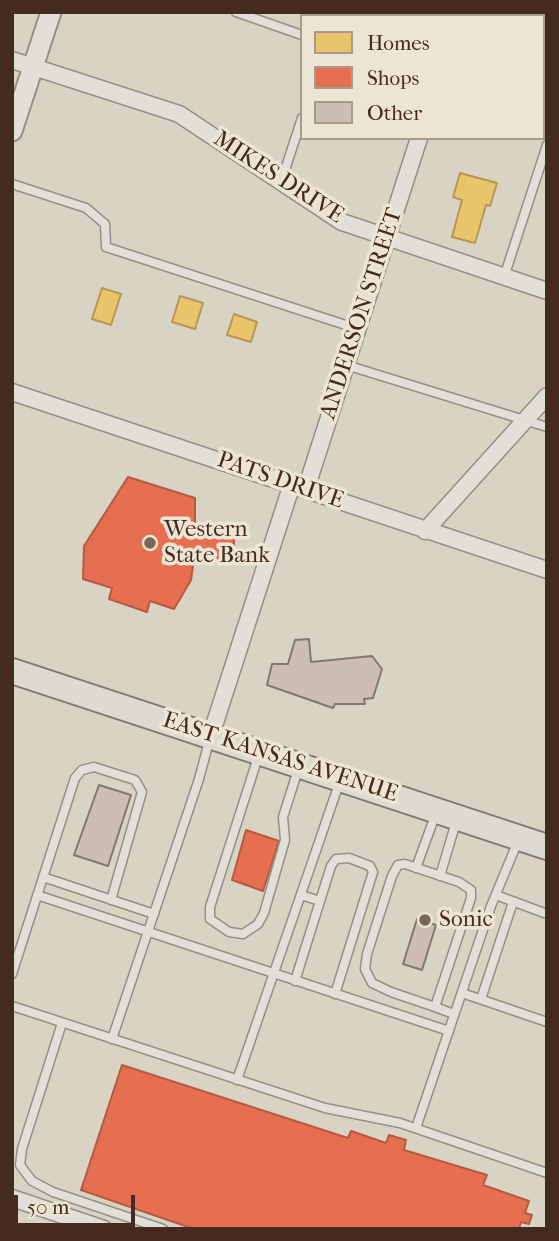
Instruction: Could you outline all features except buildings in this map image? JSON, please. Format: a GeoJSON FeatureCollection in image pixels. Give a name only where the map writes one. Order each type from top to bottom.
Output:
{"type":"FeatureCollection","features":[{"type":"Feature","properties":{"kind":"main road","name":"EAST KANSAS AVENUE"},"geometry":{"type":"LineString","coordinates":[[12,671],[547,847]]}},
{"type":"Feature","properties":{"kind":"street"},"geometry":{"type":"LineString","coordinates":[[12,131],[51,12]]}},
{"type":"Feature","properties":{"kind":"street","name":"MIKES DRIVE"},"geometry":{"type":"LineString","coordinates":[[12,60],[179,114],[342,222],[547,291]]}},
{"type":"Feature","properties":{"kind":"street","name":"ANDERSON STREET"},"geometry":{"type":"LineString","coordinates":[[211,735],[299,487],[346,365],[418,140]]}},
{"type":"Feature","properties":{"kind":"street","name":"PATS DRIVE"},"geometry":{"type":"LineString","coordinates":[[12,392],[547,570]]}},
{"type":"Feature","properties":{"kind":"street"},"geometry":{"type":"LineString","coordinates":[[425,531],[547,396]]}},
{"type":"Feature","properties":{"kind":"street"},"geometry":{"type":"LineString","coordinates":[[12,1198],[72,1224],[104,1229]]}},
{"type":"Feature","properties":{"kind":"lane"},"geometry":{"type":"LineString","coordinates":[[236,12],[300,34]]}},
{"type":"Feature","properties":{"kind":"lane"},"geometry":{"type":"LineString","coordinates":[[281,182],[300,124]]}},
{"type":"Feature","properties":{"kind":"lane"},"geometry":{"type":"LineString","coordinates":[[504,277],[547,145]]}},
{"type":"Feature","properties":{"kind":"lane"},"geometry":{"type":"LineString","coordinates":[[12,184],[86,208],[105,224],[106,247],[358,329]]}},
{"type":"Feature","properties":{"kind":"lane"},"geometry":{"type":"LineString","coordinates":[[346,365],[547,427]]}},
{"type":"Feature","properties":{"kind":"lane"},"geometry":{"type":"LineString","coordinates":[[112,1039],[199,779],[211,735]]}},
{"type":"Feature","properties":{"kind":"lane"},"geometry":{"type":"LineString","coordinates":[[260,752],[210,907],[210,919],[229,932],[243,934],[258,924],[264,912],[285,840],[283,817],[300,765]]}},
{"type":"Feature","properties":{"kind":"lane"},"geometry":{"type":"LineString","coordinates":[[12,974],[75,778],[82,770],[94,767],[135,780],[142,792],[142,800],[111,900]]}},
{"type":"Feature","properties":{"kind":"lane"},"geometry":{"type":"LineString","coordinates":[[237,1080],[341,778]]}},
{"type":"Feature","properties":{"kind":"lane"},"geometry":{"type":"LineString","coordinates":[[416,868],[447,814]]}},
{"type":"Feature","properties":{"kind":"lane"},"geometry":{"type":"LineString","coordinates":[[440,876],[447,814]]}},
{"type":"Feature","properties":{"kind":"lane"},"geometry":{"type":"LineString","coordinates":[[415,1128],[496,895],[519,838]]}},
{"type":"Feature","properties":{"kind":"lane"},"geometry":{"type":"LineString","coordinates":[[295,981],[331,866],[336,859],[349,858],[370,866],[373,872],[335,994]]}},
{"type":"Feature","properties":{"kind":"lane"},"geometry":{"type":"LineString","coordinates":[[435,1007],[471,898],[471,890],[459,882],[405,864],[398,865],[367,954],[365,969],[372,983],[435,1007],[454,1014]]}},
{"type":"Feature","properties":{"kind":"lane"},"geometry":{"type":"LineString","coordinates":[[43,877],[154,914]]}},
{"type":"Feature","properties":{"kind":"lane"},"geometry":{"type":"LineString","coordinates":[[37,895],[449,1031]]}},
{"type":"Feature","properties":{"kind":"lane"},"geometry":{"type":"LineString","coordinates":[[301,895],[320,901]]}},
{"type":"Feature","properties":{"kind":"lane"},"geometry":{"type":"LineString","coordinates":[[496,895],[547,914]]}},
{"type":"Feature","properties":{"kind":"lane"},"geometry":{"type":"LineString","coordinates":[[481,999],[513,902]]}},
{"type":"Feature","properties":{"kind":"lane"},"geometry":{"type":"LineString","coordinates":[[462,993],[547,1022]]}},
{"type":"Feature","properties":{"kind":"lane"},"geometry":{"type":"LineString","coordinates":[[12,1006],[325,1108],[400,1123],[547,1173]]}},
{"type":"Feature","properties":{"kind":"lane"},"geometry":{"type":"LineString","coordinates":[[62,1023],[22,1149],[20,1165],[32,1181],[53,1192],[163,1229]]}},
{"type":"Feature","properties":{"kind":"place","name":"Western State Bank"},"geometry":{"type":"Point","coordinates":[150,543]}},
{"type":"Feature","properties":{"kind":"place","name":"Sonic"},"geometry":{"type":"Point","coordinates":[425,920]}}]}
